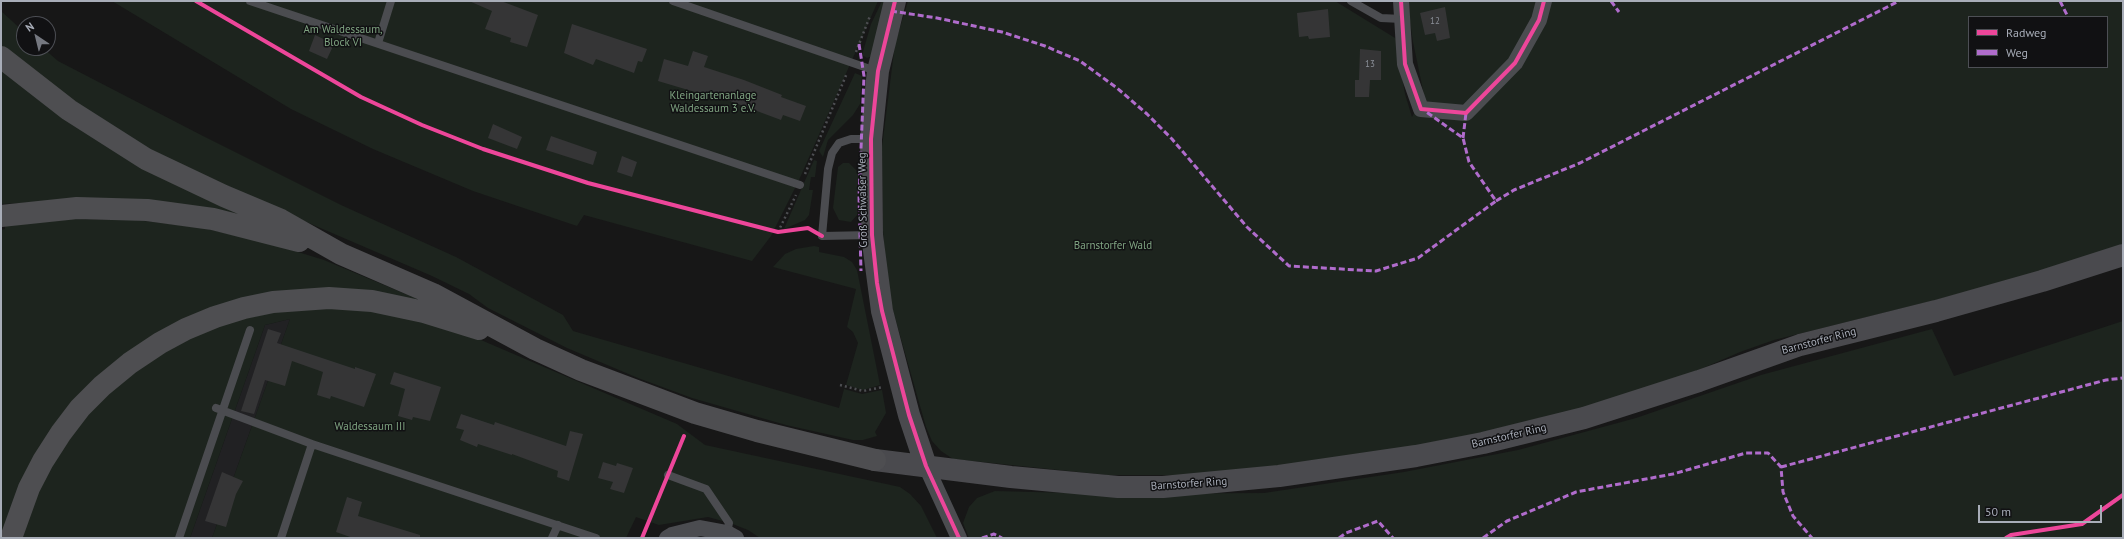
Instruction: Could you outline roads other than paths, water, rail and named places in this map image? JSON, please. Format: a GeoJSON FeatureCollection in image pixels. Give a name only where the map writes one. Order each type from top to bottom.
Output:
{"type":"FeatureCollection","features":[{"type":"Feature","properties":{"kind":"highway"},"geometry":{"type":"LineString","coordinates":[[1,58],[68,110],[146,158],[195,183],[281,220],[341,254],[433,294],[535,349],[581,370],[695,413],[756,431],[875,460]]}},
{"type":"Feature","properties":{"kind":"highway"},"geometry":{"type":"LineString","coordinates":[[2,216],[39,211],[84,208],[126,209],[181,214],[270,232],[341,254]]}},
{"type":"Feature","properties":{"kind":"highway"},"geometry":{"type":"LineString","coordinates":[[11,538],[29,488],[61,433],[80,408],[102,386],[130,363],[160,343],[215,317],[251,307],[301,299],[372,301],[424,312],[535,349]]}},
{"type":"Feature","properties":{"kind":"main road","name":"Groß Schwaßer Weg"},"geometry":{"type":"LineString","coordinates":[[895,1],[878,71],[871,139],[872,235],[882,311],[909,415],[926,466]]}},
{"type":"Feature","properties":{"kind":"main road","name":"Barnstorfer Ring"},"geometry":{"type":"LineString","coordinates":[[875,460],[1011,477],[1118,487],[1163,487],[1279,476],[1416,456],[1483,443],[1584,418],[1699,381],[1800,345],[1944,309],[2042,281],[2123,255]]}},
{"type":"Feature","properties":{"kind":"street"},"geometry":{"type":"LineString","coordinates":[[1401,1],[1405,64],[1421,109],[1466,113],[1515,62],[1539,20],[1544,1]]}},
{"type":"Feature","properties":{"kind":"street"},"geometry":{"type":"LineString","coordinates":[[926,466],[959,538]]}},
{"type":"Feature","properties":{"kind":"street"},"geometry":{"type":"LineString","coordinates":[[667,538],[672,535],[700,528],[732,536]]}},
{"type":"Feature","properties":{"kind":"lane"},"geometry":{"type":"LineString","coordinates":[[250,1],[800,185]]}},
{"type":"Feature","properties":{"kind":"lane"},"geometry":{"type":"LineString","coordinates":[[378,43],[391,1]]}},
{"type":"Feature","properties":{"kind":"lane"},"geometry":{"type":"LineString","coordinates":[[673,1],[878,71]]}},
{"type":"Feature","properties":{"kind":"lane"},"geometry":{"type":"LineString","coordinates":[[1351,1],[1381,18],[1402,19]]}},
{"type":"Feature","properties":{"kind":"lane"},"geometry":{"type":"LineString","coordinates":[[871,139],[851,139],[839,143],[832,153],[828,169],[822,236],[872,235]]}},
{"type":"Feature","properties":{"kind":"lane"},"geometry":{"type":"LineString","coordinates":[[179,538],[220,409],[250,330]]}},
{"type":"Feature","properties":{"kind":"lane"},"geometry":{"type":"LineString","coordinates":[[220,409],[312,444],[596,538]]}},
{"type":"Feature","properties":{"kind":"lane"},"geometry":{"type":"LineString","coordinates":[[281,538],[312,444]]}},
{"type":"Feature","properties":{"kind":"lane"},"geometry":{"type":"LineString","coordinates":[[668,475],[706,489],[730,523],[732,536]]}},
{"type":"Feature","properties":{"kind":"lane"},"geometry":{"type":"LineString","coordinates":[[552,538],[558,525]]}},
{"type":"Feature","properties":{"kind":"park label","name":"Am Waldessaum, Block VI"},"geometry":{"type":"Point","coordinates":[343,36]}},
{"type":"Feature","properties":{"kind":"park label","name":"Kleingartenanlage Waldessaum 3 e.V."},"geometry":{"type":"Point","coordinates":[713,102]}},
{"type":"Feature","properties":{"kind":"park label","name":"Barnstorfer Wald"},"geometry":{"type":"Point","coordinates":[1113,246]}},
{"type":"Feature","properties":{"kind":"park label","name":"Waldessaum III"},"geometry":{"type":"Point","coordinates":[370,427]}}]}
